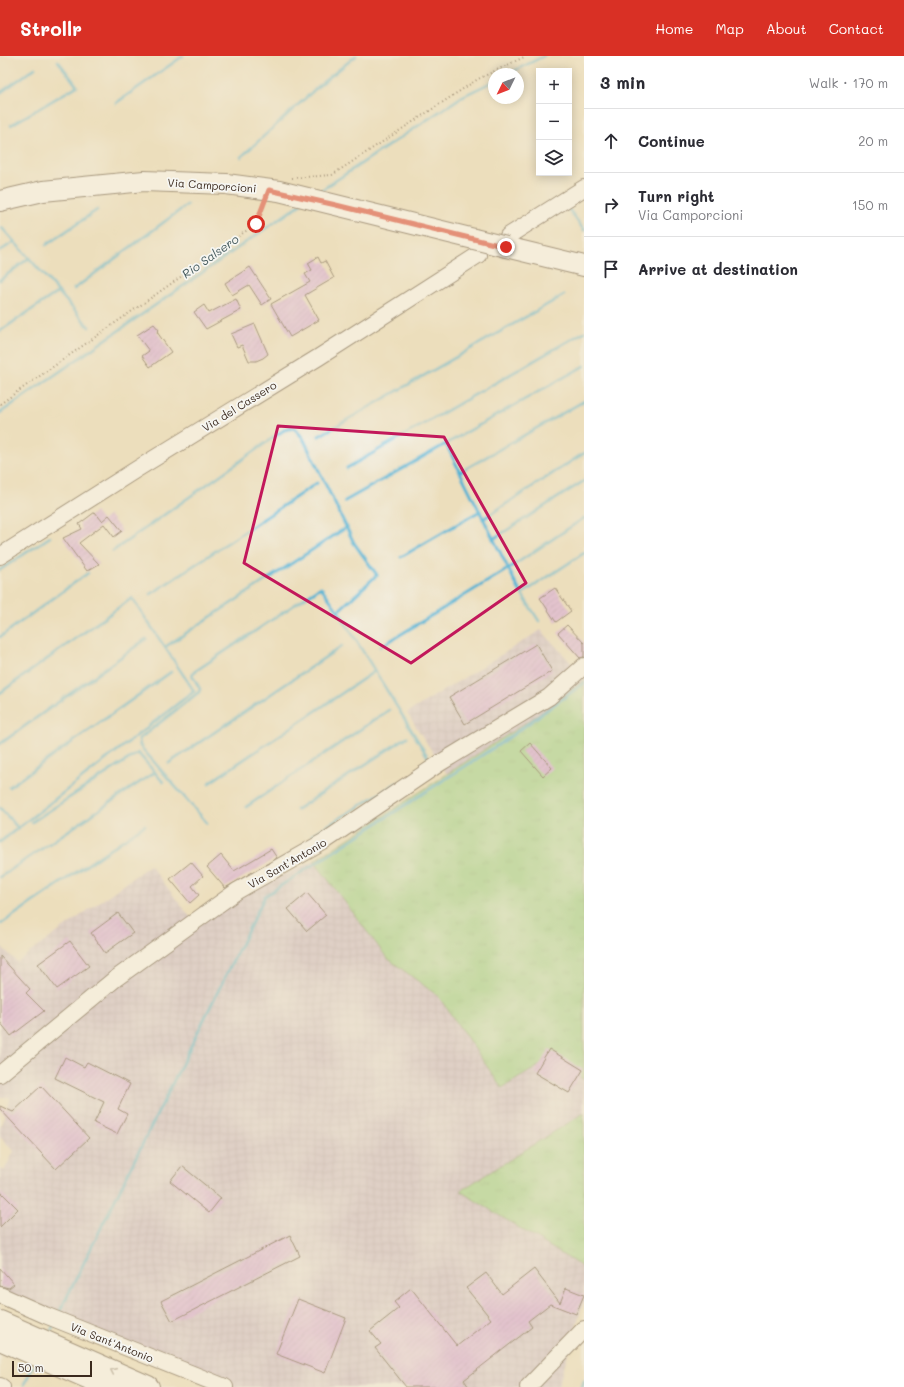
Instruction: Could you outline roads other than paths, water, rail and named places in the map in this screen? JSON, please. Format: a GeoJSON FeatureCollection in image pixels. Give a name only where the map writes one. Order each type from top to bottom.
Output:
{"type":"FeatureCollection","features":[{"type":"Feature","properties":{"kind":"highway"},"geometry":{"type":"LineString","coordinates":[[0,1322],[148,1387]]}},
{"type":"Feature","properties":{"kind":"highway"},"geometry":{"type":"LineString","coordinates":[[0,1339],[110,1387]]}},
{"type":"Feature","properties":{"kind":"main road","name":"Via Camporcioni"},"geometry":{"type":"LineString","coordinates":[[0,201],[43,191],[144,181],[226,184],[274,191],[336,205],[476,247],[507,242],[584,266]]}},
{"type":"Feature","properties":{"kind":"street"},"geometry":{"type":"LineString","coordinates":[[507,242],[584,188]]}},
{"type":"Feature","properties":{"kind":"street","name":"Via del Cassero"},"geometry":{"type":"LineString","coordinates":[[0,556],[137,469],[319,357],[476,247]]}},
{"type":"Feature","properties":{"kind":"street","name":"Via Sant'Antonio"},"geometry":{"type":"LineString","coordinates":[[0,1074],[115,979],[238,891],[325,841],[440,763],[549,697],[584,666]]}},
{"type":"Feature","properties":{"kind":"street","name":"Via Sant'Antonio"},"geometry":{"type":"LineString","coordinates":[[0,1295],[55,1319],[225,1387]]}},
{"type":"Feature","properties":{"kind":"street"},"geometry":{"type":"LineString","coordinates":[[528,1387],[584,1329]]}},
{"type":"Feature","properties":{"kind":"waterway"},"geometry":{"type":"LineString","coordinates":[[116,103],[183,56]]}},
{"type":"Feature","properties":{"kind":"waterway"},"geometry":{"type":"LineString","coordinates":[[241,157],[322,83],[356,56]]}},
{"type":"Feature","properties":{"kind":"waterway","name":"Rio Salsero"},"geometry":{"type":"LineString","coordinates":[[520,68],[544,56]]}},
{"type":"Feature","properties":{"kind":"waterway"},"geometry":{"type":"LineString","coordinates":[[11,125],[77,86],[58,61]]}},
{"type":"Feature","properties":{"kind":"waterway"},"geometry":{"type":"LineString","coordinates":[[0,93],[35,68]]}},
{"type":"Feature","properties":{"kind":"waterway","name":"Rio Salsero"},"geometry":{"type":"LineString","coordinates":[[317,193],[463,96],[488,84]]}},
{"type":"Feature","properties":{"kind":"waterway","name":"Rio Salsero"},"geometry":{"type":"LineString","coordinates":[[0,413],[301,204]]}},
{"type":"Feature","properties":{"kind":"waterway"},"geometry":{"type":"LineString","coordinates":[[74,289],[187,205]]}},
{"type":"Feature","properties":{"kind":"waterway"},"geometry":{"type":"LineString","coordinates":[[567,207],[584,230]]}},
{"type":"Feature","properties":{"kind":"waterway"},"geometry":{"type":"LineString","coordinates":[[46,245],[97,210]]}},
{"type":"Feature","properties":{"kind":"waterway"},"geometry":{"type":"LineString","coordinates":[[2,228],[89,327]]}},
{"type":"Feature","properties":{"kind":"waterway"},"geometry":{"type":"LineString","coordinates":[[0,251],[14,242]]}},
{"type":"Feature","properties":{"kind":"waterway"},"geometry":{"type":"LineString","coordinates":[[0,280],[29,258]]}},
{"type":"Feature","properties":{"kind":"waterway"},"geometry":{"type":"LineString","coordinates":[[0,331],[58,292]]}},
{"type":"Feature","properties":{"kind":"waterway"},"geometry":{"type":"LineString","coordinates":[[319,436],[564,295]]}},
{"type":"Feature","properties":{"kind":"waterway"},"geometry":{"type":"LineString","coordinates":[[347,468],[584,332]]}},
{"type":"Feature","properties":{"kind":"waterway"},"geometry":{"type":"LineString","coordinates":[[345,501],[584,366]]}},
{"type":"Feature","properties":{"kind":"waterway"},"geometry":{"type":"LineString","coordinates":[[460,472],[584,401]]}},
{"type":"Feature","properties":{"kind":"waterway"},"geometry":{"type":"LineString","coordinates":[[113,551],[284,430],[294,428],[303,438],[354,543],[377,575],[338,611],[431,762]]}},
{"type":"Feature","properties":{"kind":"waterway"},"geometry":{"type":"LineString","coordinates":[[446,444],[518,588],[539,621]]}},
{"type":"Feature","properties":{"kind":"waterway"},"geometry":{"type":"LineString","coordinates":[[483,519],[584,453]]}},
{"type":"Feature","properties":{"kind":"waterway"},"geometry":{"type":"LineString","coordinates":[[493,539],[584,481]]}},
{"type":"Feature","properties":{"kind":"waterway"},"geometry":{"type":"LineString","coordinates":[[151,594],[317,483]]}},
{"type":"Feature","properties":{"kind":"waterway"},"geometry":{"type":"LineString","coordinates":[[401,557],[480,511]]}},
{"type":"Feature","properties":{"kind":"waterway"},"geometry":{"type":"LineString","coordinates":[[380,647],[508,569],[584,518]]}},
{"type":"Feature","properties":{"kind":"waterway"},"geometry":{"type":"LineString","coordinates":[[165,647],[347,527]]}},
{"type":"Feature","properties":{"kind":"waterway"},"geometry":{"type":"LineString","coordinates":[[0,570],[50,537]]}},
{"type":"Feature","properties":{"kind":"waterway"},"geometry":{"type":"LineString","coordinates":[[522,594],[584,553]]}},
{"type":"Feature","properties":{"kind":"waterway"},"geometry":{"type":"LineString","coordinates":[[0,637],[88,573]]}},
{"type":"Feature","properties":{"kind":"waterway"},"geometry":{"type":"LineString","coordinates":[[207,823],[140,746],[139,739],[199,692],[200,689],[192,675],[194,672],[321,587],[338,611]]}},
{"type":"Feature","properties":{"kind":"waterway"},"geometry":{"type":"LineString","coordinates":[[0,693],[132,598],[194,691],[0,842]]}},
{"type":"Feature","properties":{"kind":"waterway"},"geometry":{"type":"LineString","coordinates":[[0,744],[146,639]]}},
{"type":"Feature","properties":{"kind":"waterway"},"geometry":{"type":"LineString","coordinates":[[169,763],[342,646]]}},
{"type":"Feature","properties":{"kind":"waterway"},"geometry":{"type":"LineString","coordinates":[[209,783],[375,671]]}},
{"type":"Feature","properties":{"kind":"waterway"},"geometry":{"type":"LineString","coordinates":[[9,787],[171,672]]}},
{"type":"Feature","properties":{"kind":"waterway"},"geometry":{"type":"LineString","coordinates":[[58,1315],[265,896],[504,741],[584,683]]}},
{"type":"Feature","properties":{"kind":"waterway"},"geometry":{"type":"LineString","coordinates":[[246,807],[389,710]]}},
{"type":"Feature","properties":{"kind":"waterway"},"geometry":{"type":"LineString","coordinates":[[296,810],[407,737]]}},
{"type":"Feature","properties":{"kind":"waterway"},"geometry":{"type":"LineString","coordinates":[[32,822],[138,753],[163,782]]}},
{"type":"Feature","properties":{"kind":"waterway"},"geometry":{"type":"LineString","coordinates":[[0,877],[155,772]]}},
{"type":"Feature","properties":{"kind":"waterway"},"geometry":{"type":"LineString","coordinates":[[312,835],[397,783]]}},
{"type":"Feature","properties":{"kind":"waterway"},"geometry":{"type":"LineString","coordinates":[[0,808],[18,828]]}},
{"type":"Feature","properties":{"kind":"waterway"},"geometry":{"type":"LineString","coordinates":[[1,924],[145,825]]}},
{"type":"Feature","properties":{"kind":"waterway"},"geometry":{"type":"LineString","coordinates":[[51,1331],[54,1324]]}},
{"type":"Feature","properties":{"kind":"waterway"},"geometry":{"type":"LineString","coordinates":[[24,1385],[33,1366]]}},
{"type":"Feature","properties":{"kind":"waterway"},"geometry":{"type":"LineString","coordinates":[[582,1387],[584,1381]]}}]}
